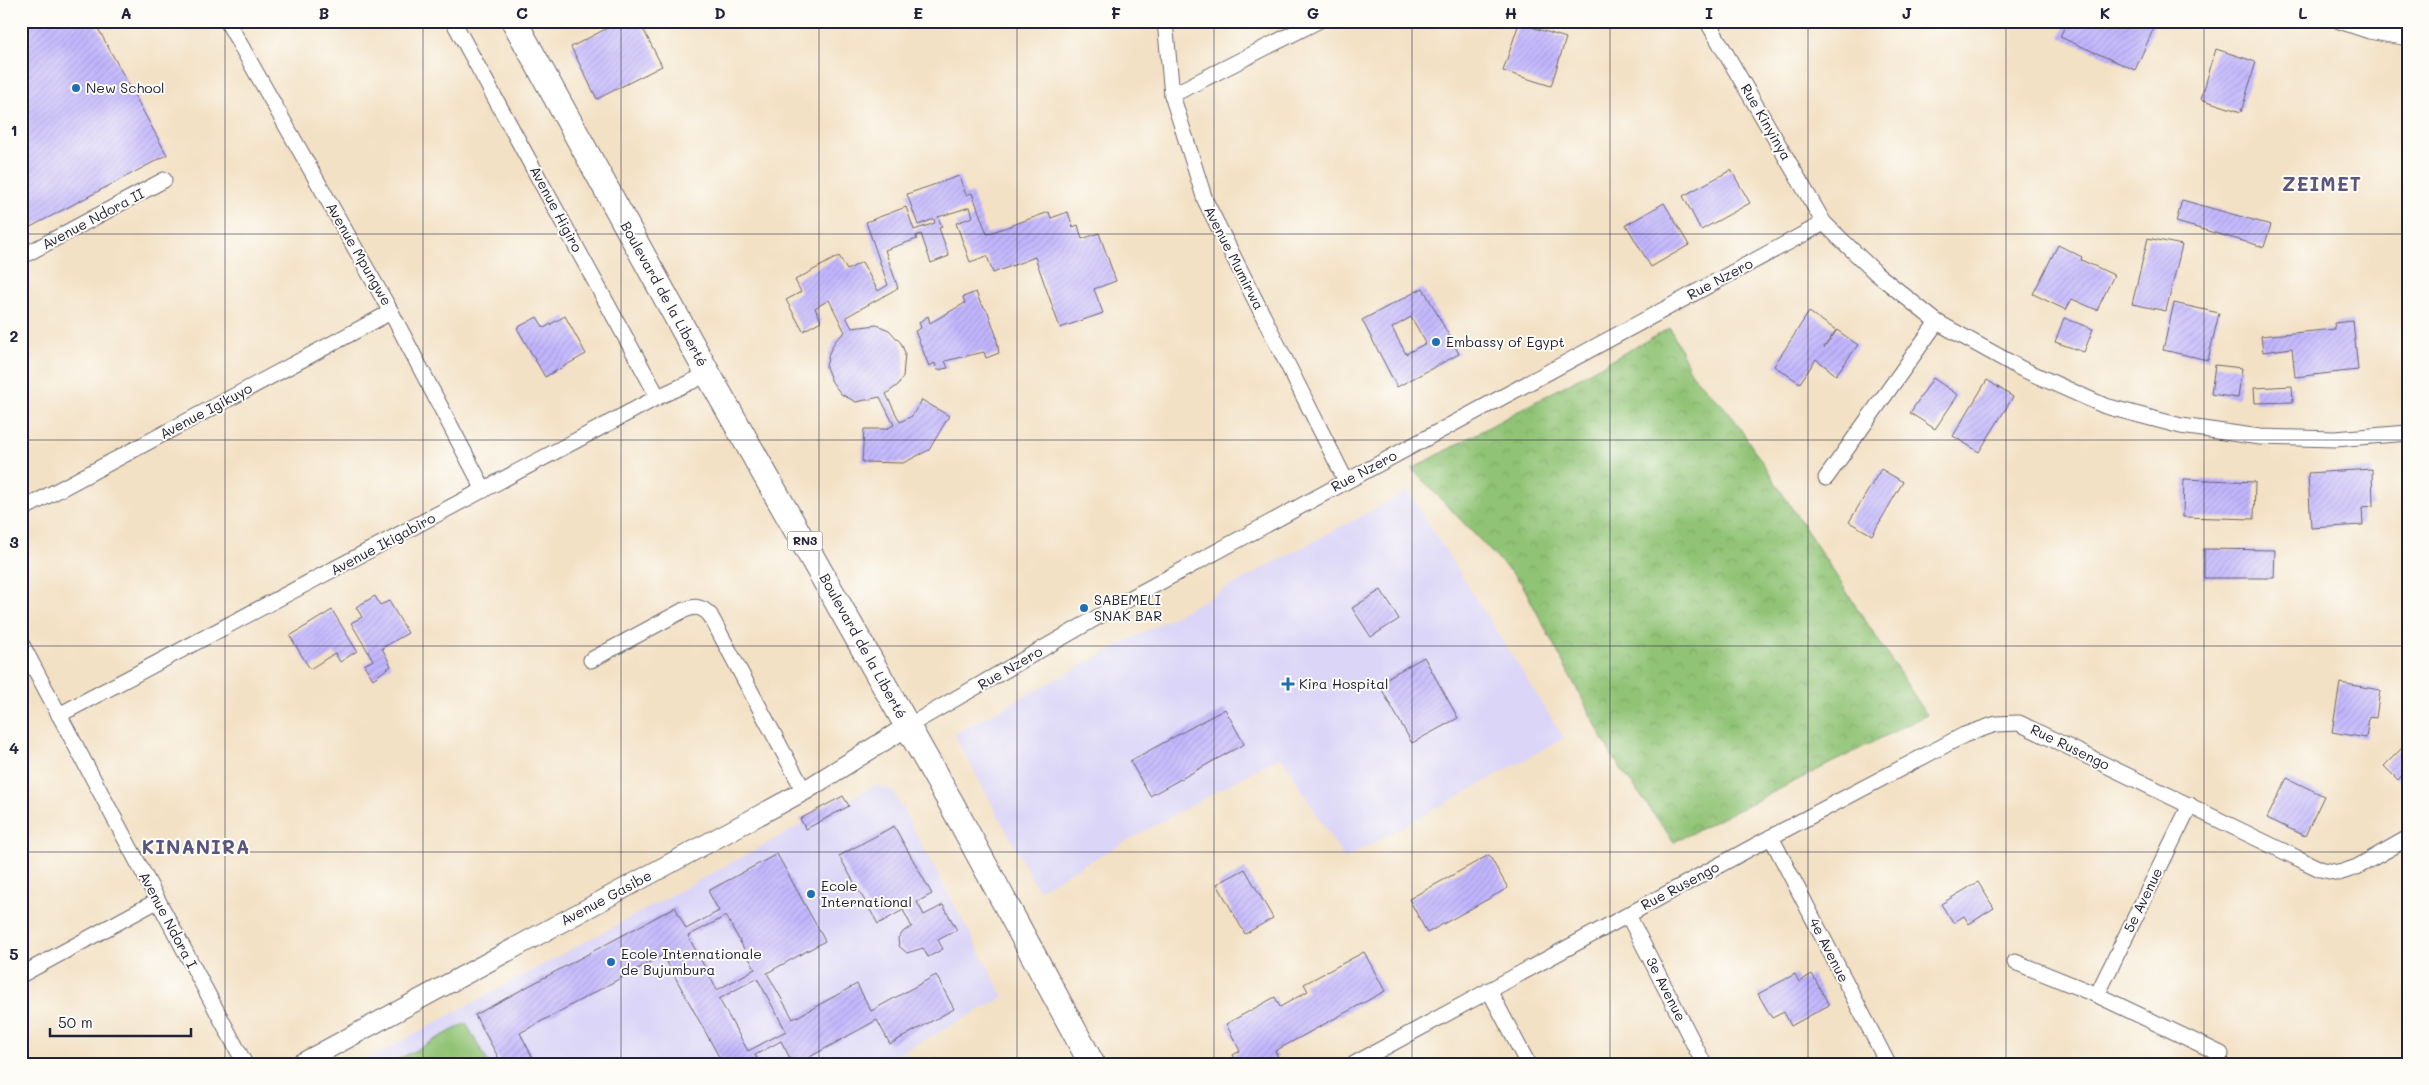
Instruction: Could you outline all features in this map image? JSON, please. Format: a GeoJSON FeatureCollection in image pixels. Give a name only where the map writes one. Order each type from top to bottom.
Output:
{"type":"FeatureCollection","features":[{"type":"Feature","properties":{"kind":"highway","name":"Boulevard de la Liberté"},"geometry":{"type":"LineString","coordinates":[[514,21],[708,374],[908,726],[1092,1064]]}},
{"type":"Feature","properties":{"kind":"street","name":"Avenue Mpungwe"},"geometry":{"type":"LineString","coordinates":[[227,21],[392,312],[484,490]]}},
{"type":"Feature","properties":{"kind":"street","name":"Avenue Higiro"},"geometry":{"type":"LineString","coordinates":[[453,21],[658,397]]}},
{"type":"Feature","properties":{"kind":"street","name":"Avenue Mumirwa"},"geometry":{"type":"LineString","coordinates":[[1165,21],[1172,95],[1205,200],[1346,481]]}},
{"type":"Feature","properties":{"kind":"street"},"geometry":{"type":"LineString","coordinates":[[1172,95],[1318,21]]}},
{"type":"Feature","properties":{"kind":"street","name":"Rue Kinyinya"},"geometry":{"type":"LineString","coordinates":[[1707,21],[1824,223],[1876,273],[1937,322],[2020,368],[2104,406],[2181,426],[2260,437],[2335,439],[2408,434]]}},
{"type":"Feature","properties":{"kind":"street"},"geometry":{"type":"LineString","coordinates":[[2338,21],[2369,31],[2408,38]]}},
{"type":"Feature","properties":{"kind":"street","name":"Avenue Ndora II"},"geometry":{"type":"LineString","coordinates":[[21,257],[164,180]]}},
{"type":"Feature","properties":{"kind":"street","name":"Rue Nzero"},"geometry":{"type":"LineString","coordinates":[[908,726],[1129,600],[1824,223]]}},
{"type":"Feature","properties":{"kind":"street","name":"Avenue Igikuyo"},"geometry":{"type":"LineString","coordinates":[[21,510],[392,312]]}},
{"type":"Feature","properties":{"kind":"street"},"geometry":{"type":"LineString","coordinates":[[1826,478],[1937,322]]}},
{"type":"Feature","properties":{"kind":"street","name":"Avenue Ikigabiro"},"geometry":{"type":"LineString","coordinates":[[59,716],[658,397],[708,374]]}},
{"type":"Feature","properties":{"kind":"street"},"geometry":{"type":"LineString","coordinates":[[591,660],[682,611],[696,606],[703,608],[710,615],[804,791]]}},
{"type":"Feature","properties":{"kind":"street","name":"Avenue Ndora I"},"geometry":{"type":"LineString","coordinates":[[21,643],[245,1064]]}},
{"type":"Feature","properties":{"kind":"street","name":"Rue Rusengo"},"geometry":{"type":"LineString","coordinates":[[1354,1064],[1771,837],[1964,735],[1996,724],[2019,723],[2320,870],[2339,873],[2357,867],[2408,838]]}},
{"type":"Feature","properties":{"kind":"street","name":"Avenue Gasibe"},"geometry":{"type":"LineString","coordinates":[[300,1064],[804,791],[908,726]]}},
{"type":"Feature","properties":{"kind":"street","name":"5e Avenue"},"geometry":{"type":"LineString","coordinates":[[2097,995],[2190,805]]}},
{"type":"Feature","properties":{"kind":"street","name":"4e Avenue"},"geometry":{"type":"LineString","coordinates":[[1771,837],[1888,1064]]}},
{"type":"Feature","properties":{"kind":"street"},"geometry":{"type":"LineString","coordinates":[[21,975],[157,901]]}},
{"type":"Feature","properties":{"kind":"street","name":"3e Avenue"},"geometry":{"type":"LineString","coordinates":[[1628,915],[1704,1064]]}},
{"type":"Feature","properties":{"kind":"street"},"geometry":{"type":"LineString","coordinates":[[2014,962],[2097,995],[2222,1054]]}},
{"type":"Feature","properties":{"kind":"street"},"geometry":{"type":"LineString","coordinates":[[1489,990],[1528,1064]]}},
{"type":"Feature","properties":{"kind":"shaded area","name":"Kira Hospital"},"geometry":{"type":"Polygon","coordinates":[[[1408,491],[1564,738],[1344,859],[1281,756],[1038,890],[954,734],[1408,491]]]}},
{"type":"Feature","properties":{"kind":"shaded area","name":"Ecole International"},"geometry":{"type":"Polygon","coordinates":[[[875,785],[893,791],[1004,997],[880,1064],[359,1064],[875,785]]]}},
{"type":"Feature","properties":{"kind":"green space"},"geometry":{"type":"Polygon","coordinates":[[[1670,328],[1692,374],[1730,413],[1927,715],[1674,842],[1612,756],[1522,584],[1412,469],[1670,328]]]}},
{"type":"Feature","properties":{"kind":"green space"},"geometry":{"type":"Polygon","coordinates":[[[466,1023],[489,1064],[390,1064],[466,1023]]]}},
{"type":"Feature","properties":{"kind":"building","name":"New School"},"geometry":{"type":"Polygon","coordinates":[[[21,21],[94,21],[167,155],[21,232],[21,21]]]}},
{"type":"Feature","properties":{"kind":"building"},"geometry":{"type":"Polygon","coordinates":[[[621,21],[639,21],[662,66],[597,99],[571,47],[621,21]]]}},
{"type":"Feature","properties":{"kind":"building"},"geometry":{"type":"Polygon","coordinates":[[[2067,21],[2157,21],[2135,70],[2060,37],[2067,21]]]}},
{"type":"Feature","properties":{"kind":"building"},"geometry":{"type":"Polygon","coordinates":[[[1519,23],[1566,38],[1551,86],[1503,71],[1519,23]]]}},
{"type":"Feature","properties":{"kind":"building"},"geometry":{"type":"Polygon","coordinates":[[[2216,49],[2256,62],[2241,112],[2201,99],[2216,49]]]}},
{"type":"Feature","properties":{"kind":"building"},"geometry":{"type":"Polygon","coordinates":[[[1731,170],[1750,203],[1701,230],[1683,196],[1731,170]]]}},
{"type":"Feature","properties":{"kind":"building"},"geometry":{"type":"Polygon","coordinates":[[[959,176],[966,195],[972,193],[987,234],[1049,212],[1051,218],[1068,212],[1073,227],[1078,225],[1082,239],[1099,233],[1116,281],[1094,289],[1103,313],[1060,328],[1035,257],[993,273],[987,256],[970,262],[956,223],[973,217],[970,207],[938,217],[942,227],[939,228],[949,256],[931,263],[921,234],[916,236],[917,239],[885,250],[898,288],[846,317],[852,328],[877,325],[889,330],[901,343],[905,353],[903,377],[898,385],[886,394],[900,422],[912,416],[922,400],[949,416],[929,450],[903,463],[862,462],[864,429],[886,429],[894,425],[880,397],[856,402],[841,394],[832,382],[826,367],[829,353],[835,341],[845,332],[829,300],[815,308],[821,321],[803,331],[786,300],[801,292],[795,280],[839,256],[847,270],[862,262],[878,291],[888,285],[866,222],[906,207],[914,230],[935,223],[934,219],[918,225],[907,194],[959,176]]]}},
{"type":"Feature","properties":{"kind":"building"},"geometry":{"type":"Polygon","coordinates":[[[2182,200],[2271,225],[2264,247],[2176,222],[2182,200]]]}},
{"type":"Feature","properties":{"kind":"building"},"geometry":{"type":"Polygon","coordinates":[[[1664,203],[1689,245],[1651,267],[1626,225],[1664,203]]]}},
{"type":"Feature","properties":{"kind":"building"},"geometry":{"type":"Polygon","coordinates":[[[2148,238],[2182,245],[2166,311],[2132,304],[2148,238]]]}},
{"type":"Feature","properties":{"kind":"building"},"geometry":{"type":"Polygon","coordinates":[[[2058,245],[2082,257],[2081,260],[2114,275],[2097,310],[2072,299],[2066,310],[2033,294],[2058,245]]]}},
{"type":"Feature","properties":{"kind":"building"},"geometry":{"type":"Polygon","coordinates":[[[1423,288],[1459,354],[1397,387],[1362,320],[1423,288]],[[1411,317],[1392,328],[1406,354],[1426,343],[1411,317]]]}},
{"type":"Feature","properties":{"kind":"building"},"geometry":{"type":"Polygon","coordinates":[[[976,292],[980,302],[988,312],[996,335],[999,353],[986,358],[984,352],[945,361],[948,368],[937,370],[935,363],[929,366],[915,331],[921,328],[919,322],[928,316],[930,323],[965,303],[963,297],[976,292]]]}},
{"type":"Feature","properties":{"kind":"building"},"geometry":{"type":"Polygon","coordinates":[[[2174,303],[2219,313],[2208,360],[2163,350],[2174,303]]]}},
{"type":"Feature","properties":{"kind":"building"},"geometry":{"type":"Polygon","coordinates":[[[1809,312],[1836,330],[1824,348],[1837,330],[1858,345],[1836,375],[1816,359],[1800,383],[1774,366],[1809,312]]]}},
{"type":"Feature","properties":{"kind":"building"},"geometry":{"type":"Polygon","coordinates":[[[565,316],[586,354],[545,377],[517,328],[537,317],[544,328],[565,316]]]}},
{"type":"Feature","properties":{"kind":"building"},"geometry":{"type":"Polygon","coordinates":[[[2064,318],[2093,329],[2084,352],[2055,342],[2064,318]]]}},
{"type":"Feature","properties":{"kind":"building"},"geometry":{"type":"Polygon","coordinates":[[[2353,321],[2358,370],[2295,377],[2292,348],[2263,352],[2261,336],[2335,329],[2334,323],[2353,321]]]}},
{"type":"Feature","properties":{"kind":"building"},"geometry":{"type":"Polygon","coordinates":[[[2215,365],[2242,368],[2238,398],[2211,394],[2215,365]]]}},
{"type":"Feature","properties":{"kind":"building"},"geometry":{"type":"Polygon","coordinates":[[[1933,378],[1958,395],[1935,429],[1910,413],[1933,378]]]}},
{"type":"Feature","properties":{"kind":"building"},"geometry":{"type":"Polygon","coordinates":[[[1987,380],[2013,397],[1979,452],[1953,436],[1987,380]]]}},
{"type":"Feature","properties":{"kind":"building"},"geometry":{"type":"Polygon","coordinates":[[[2292,386],[2293,402],[2255,403],[2254,388],[2292,386]]]}},
{"type":"Feature","properties":{"kind":"building"},"geometry":{"type":"Polygon","coordinates":[[[1881,469],[1903,482],[1872,535],[1849,522],[1881,469]]]}},
{"type":"Feature","properties":{"kind":"building"},"geometry":{"type":"Polygon","coordinates":[[[2372,469],[2373,506],[2362,507],[2363,525],[2311,528],[2308,473],[2372,469]]]}},
{"type":"Feature","properties":{"kind":"building"},"geometry":{"type":"Polygon","coordinates":[[[2184,479],[2255,482],[2254,519],[2183,517],[2184,479]]]}},
{"type":"Feature","properties":{"kind":"building"},"geometry":{"type":"Polygon","coordinates":[[[2204,549],[2275,550],[2274,578],[2204,578],[2204,549]]]}},
{"type":"Feature","properties":{"kind":"building"},"geometry":{"type":"Polygon","coordinates":[[[1381,590],[1399,619],[1371,637],[1352,608],[1381,590]]]}},
{"type":"Feature","properties":{"kind":"building"},"geometry":{"type":"Polygon","coordinates":[[[375,596],[380,605],[389,601],[408,633],[382,648],[391,666],[373,679],[364,665],[373,660],[351,623],[362,617],[356,607],[375,596]]]}},
{"type":"Feature","properties":{"kind":"building"},"geometry":{"type":"Polygon","coordinates":[[[332,610],[357,651],[340,662],[335,653],[310,669],[290,636],[332,610]]]}},
{"type":"Feature","properties":{"kind":"building"},"geometry":{"type":"Polygon","coordinates":[[[1424,657],[1458,718],[1412,743],[1378,683],[1424,657]]]}},
{"type":"Feature","properties":{"kind":"building"},"geometry":{"type":"Polygon","coordinates":[[[2340,683],[2380,690],[2376,718],[2369,717],[2366,738],[2332,732],[2340,683]]]}},
{"type":"Feature","properties":{"kind":"building"},"geometry":{"type":"Polygon","coordinates":[[[1225,709],[1244,744],[1150,796],[1130,761],[1225,709]]]}},
{"type":"Feature","properties":{"kind":"building"},"geometry":{"type":"Polygon","coordinates":[[[2408,742],[2408,779],[2403,774],[2398,780],[2384,766],[2408,742]]]}},
{"type":"Feature","properties":{"kind":"building"},"geometry":{"type":"Polygon","coordinates":[[[2287,778],[2324,796],[2305,836],[2267,818],[2287,778]]]}},
{"type":"Feature","properties":{"kind":"building"},"geometry":{"type":"Polygon","coordinates":[[[843,796],[849,806],[806,829],[800,819],[843,796]]]}},
{"type":"Feature","properties":{"kind":"building"},"geometry":{"type":"Polygon","coordinates":[[[894,826],[932,894],[917,902],[924,915],[943,905],[957,930],[938,940],[943,949],[928,957],[923,948],[907,953],[899,946],[898,938],[904,931],[912,927],[903,910],[878,924],[839,856],[894,826]]]}},
{"type":"Feature","properties":{"kind":"building","name":"Ecole Internationale de Bujumbura"},"geometry":{"type":"Polygon","coordinates":[[[777,854],[825,941],[767,973],[793,1019],[857,984],[871,1011],[936,975],[954,1009],[890,1044],[877,1020],[797,1064],[793,1064],[781,1041],[755,1055],[760,1064],[723,1064],[663,955],[520,1033],[536,1064],[502,1064],[475,1015],[675,907],[686,929],[719,911],[708,891],[777,854]],[[726,916],[688,936],[717,990],[755,969],[726,916]],[[757,978],[719,999],[748,1051],[786,1031],[757,978]]]}},
{"type":"Feature","properties":{"kind":"building"},"geometry":{"type":"Polygon","coordinates":[[[1489,855],[1508,888],[1427,933],[1409,899],[1489,855]]]}},
{"type":"Feature","properties":{"kind":"building"},"geometry":{"type":"Polygon","coordinates":[[[1245,869],[1273,918],[1245,934],[1217,884],[1245,869]]]}},
{"type":"Feature","properties":{"kind":"building"},"geometry":{"type":"Polygon","coordinates":[[[1978,882],[1994,908],[1969,924],[1964,916],[1953,923],[1941,904],[1978,882]]]}},
{"type":"Feature","properties":{"kind":"building"},"geometry":{"type":"Polygon","coordinates":[[[1364,952],[1385,991],[1275,1051],[1278,1057],[1265,1064],[1238,1064],[1233,1055],[1240,1051],[1226,1024],[1275,997],[1280,1007],[1308,991],[1304,984],[1364,952]]]}},
{"type":"Feature","properties":{"kind":"building"},"geometry":{"type":"Polygon","coordinates":[[[1795,974],[1799,982],[1812,974],[1829,1005],[1791,1026],[1784,1012],[1772,1018],[1758,994],[1795,974]]]}},
{"type":"Feature","properties":{"kind":"building"},"geometry":{"type":"Polygon","coordinates":[[[936,1059],[939,1064],[927,1064],[936,1059]]]}},
{"type":"Feature","properties":{"kind":"place","name":"New School"},"geometry":{"type":"Point","coordinates":[76,88]}},
{"type":"Feature","properties":{"kind":"place","name":"Embassy of Egypt"},"geometry":{"type":"Point","coordinates":[1436,342]}},
{"type":"Feature","properties":{"kind":"place","name":"SABEMELI SNAK BAR"},"geometry":{"type":"Point","coordinates":[1084,608]}},
{"type":"Feature","properties":{"kind":"place","name":"Kira Hospital"},"geometry":{"type":"Point","coordinates":[1288,684]}},
{"type":"Feature","properties":{"kind":"place","name":"Ecole International"},"geometry":{"type":"Point","coordinates":[811,894]}},
{"type":"Feature","properties":{"kind":"place","name":"Ecole Internationale de Bujumbura"},"geometry":{"type":"Point","coordinates":[611,962]}},
{"type":"Feature","properties":{"kind":"district","name":"ZEIMET"},"geometry":{"type":"Point","coordinates":[2322,184]}},
{"type":"Feature","properties":{"kind":"district","name":"KINANIRA"},"geometry":{"type":"Point","coordinates":[196,847]}}]}
